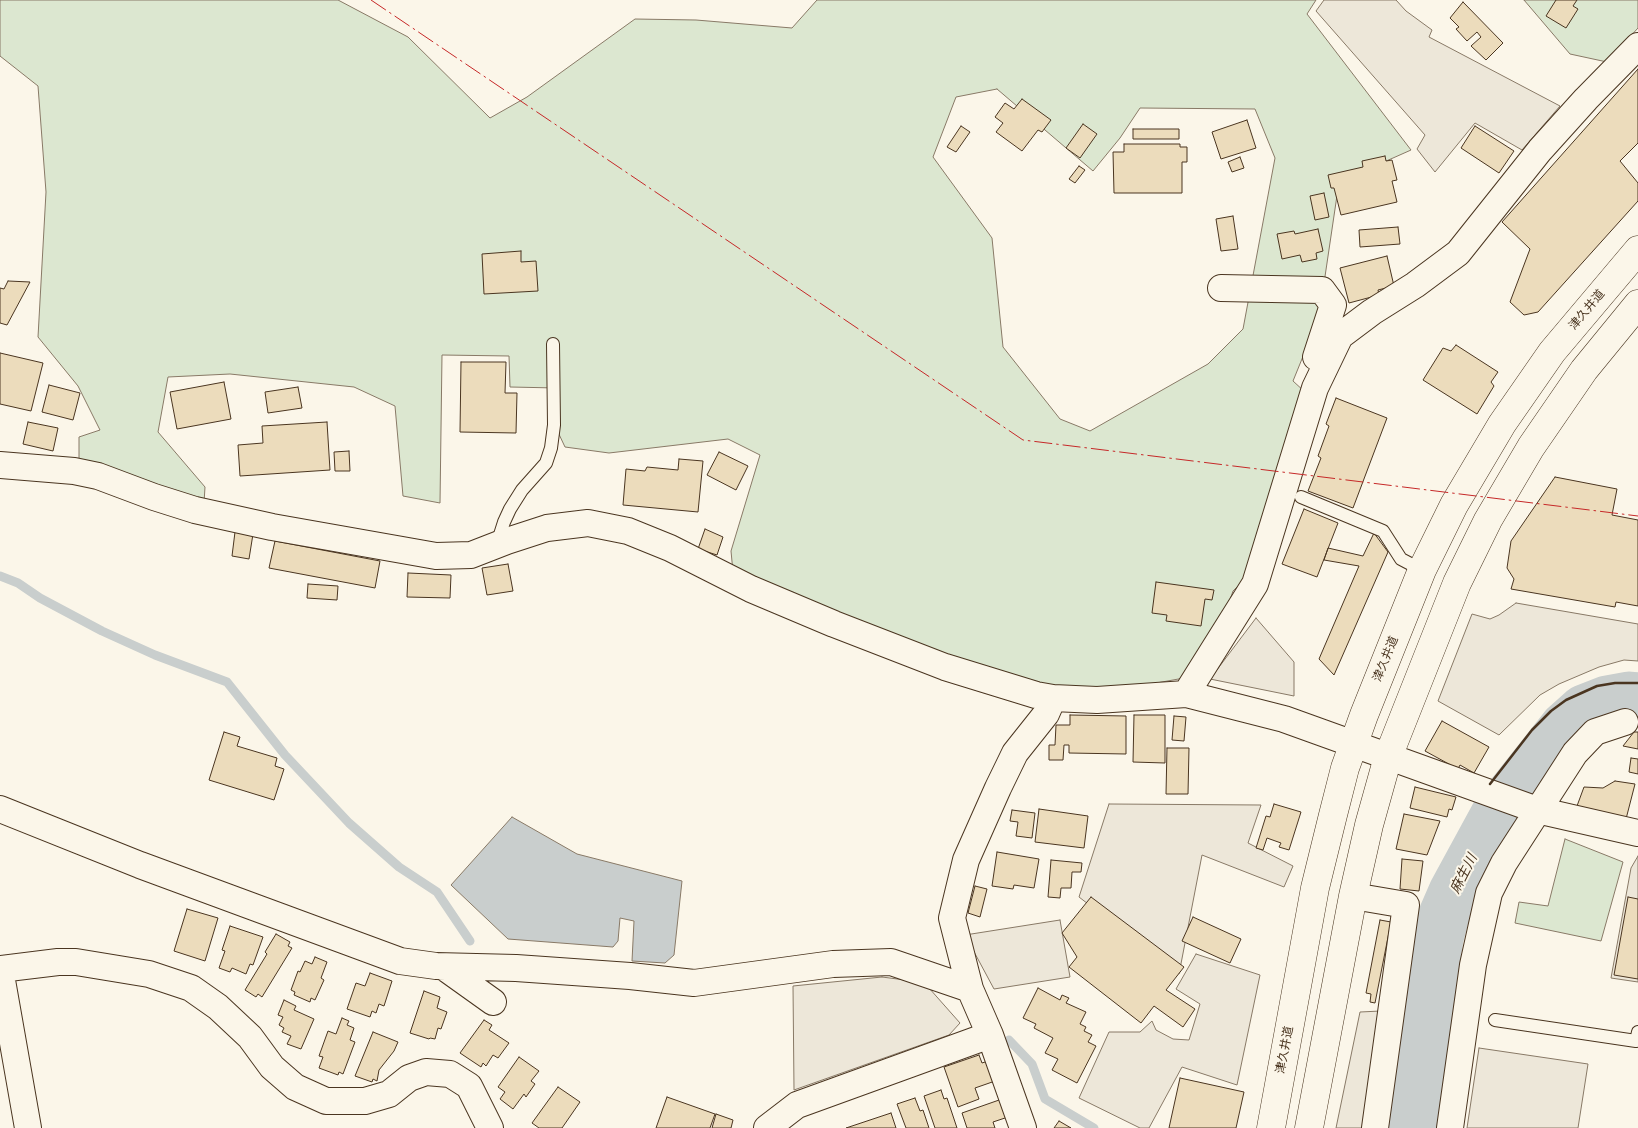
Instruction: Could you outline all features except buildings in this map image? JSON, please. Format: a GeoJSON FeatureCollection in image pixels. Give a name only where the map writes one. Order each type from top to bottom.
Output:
{"type":"FeatureCollection","features":[{"type":"Feature","properties":{"kind":"main road","name":"津久井道"},"geometry":{"type":"LineString","coordinates":[[1270,1128],[1316,888],[1333,815],[1353,745],[1422,570],[1454,505],[1502,424],[1552,352],[1638,250]]}},
{"type":"Feature","properties":{"kind":"main road"},"geometry":{"type":"LineString","coordinates":[[1309,1128],[1353,896],[1369,825],[1388,757],[1457,583],[1488,520],[1531,447],[1579,378],[1638,304]]}},
{"type":"Feature","properties":{"kind":"street"},"geometry":{"type":"LineString","coordinates":[[1186,694],[1255,584],[1315,388],[1340,336],[1458,253],[1540,150],[1638,46]]}},
{"type":"Feature","properties":{"kind":"street"},"geometry":{"type":"LineString","coordinates":[[1221,288],[1322,290],[1333,305],[1317,353],[1315,388]]}},
{"type":"Feature","properties":{"kind":"street"},"geometry":{"type":"LineString","coordinates":[[0,465],[74,471],[98,476],[194,510],[397,551],[436,556],[471,555],[547,528],[588,524],[628,531],[670,548],[750,589],[834,624],[945,667],[1036,695],[1053,698],[1097,700],[1186,694],[1284,719],[1531,807],[1638,833]]}},
{"type":"Feature","properties":{"kind":"street"},"geometry":{"type":"LineString","coordinates":[[1023,1128],[990,1035],[970,989],[952,918],[966,860],[998,788],[1015,753],[1046,714],[1053,698]]}},
{"type":"Feature","properties":{"kind":"street"},"geometry":{"type":"LineString","coordinates":[[1450,1128],[1473,965],[1489,893],[1531,807],[1575,753],[1595,732],[1625,722]]}},
{"type":"Feature","properties":{"kind":"street"},"geometry":{"type":"LineString","coordinates":[[0,809],[140,865],[400,961],[444,966],[592,973],[694,983],[833,964],[891,962],[970,989]]}},
{"type":"Feature","properties":{"kind":"street"},"geometry":{"type":"LineString","coordinates":[[1353,896],[1406,905],[1375,1128]]}},
{"type":"Feature","properties":{"kind":"street"},"geometry":{"type":"LineString","coordinates":[[28,1128],[0,969],[58,962],[76,962],[149,974],[191,988],[224,1013],[250,1037],[272,1067],[295,1087],[326,1101],[365,1101],[389,1094],[408,1078],[426,1072],[450,1074],[469,1086],[490,1128]]}},
{"type":"Feature","properties":{"kind":"street"},"geometry":{"type":"LineString","coordinates":[[444,966],[493,1002]]}},
{"type":"Feature","properties":{"kind":"street"},"geometry":{"type":"LineString","coordinates":[[767,1128],[797,1105],[990,1035]]}},
{"type":"Feature","properties":{"kind":"lane"},"geometry":{"type":"LineString","coordinates":[[496,546],[510,509],[522,490],[546,462],[551,448],[554,425],[553,344]]}},
{"type":"Feature","properties":{"kind":"lane"},"geometry":{"type":"LineString","coordinates":[[1301,497],[1383,531],[1402,559],[1422,570]]}},
{"type":"Feature","properties":{"kind":"lane"},"geometry":{"type":"LineString","coordinates":[[1495,1020],[1636,1041],[1638,1032]]}},
{"type":"Feature","properties":{"kind":"green space"},"geometry":{"type":"Polygon","coordinates":[[[0,0],[338,0],[408,37],[490,118],[527,97],[635,19],[696,20],[792,28],[817,0],[1316,0],[1307,14],[1411,150],[1339,182],[1319,317],[1293,381],[1305,392],[1265,538],[1240,584],[1233,591],[1219,632],[1184,678],[1140,686],[1063,689],[949,659],[733,572],[731,551],[760,455],[728,439],[609,453],[565,447],[557,430],[557,388],[510,387],[509,356],[442,355],[440,503],[403,496],[395,406],[354,387],[230,374],[168,377],[158,432],[205,487],[204,503],[79,463],[79,437],[100,430],[78,386],[38,337],[46,192],[38,86],[0,56],[0,0]],[[997,89],[956,97],[933,157],[992,238],[1003,347],[1060,419],[1090,431],[1208,364],[1243,329],[1275,158],[1255,109],[1140,108],[1120,138],[1093,171],[997,89]]]}},
{"type":"Feature","properties":{"kind":"green space"},"geometry":{"type":"Polygon","coordinates":[[[1524,0],[1638,0],[1638,28],[1607,62],[1570,54],[1524,0]]]}},
{"type":"Feature","properties":{"kind":"green space"},"geometry":{"type":"Polygon","coordinates":[[[1565,839],[1623,862],[1601,941],[1515,923],[1519,902],[1548,906],[1565,839]]]}},
{"type":"Feature","properties":{"kind":"shaded area"},"geometry":{"type":"Polygon","coordinates":[[[1324,0],[1396,0],[1406,11],[1432,30],[1429,37],[1560,106],[1522,150],[1475,123],[1435,172],[1417,149],[1425,135],[1316,11],[1324,0]]]}},
{"type":"Feature","properties":{"kind":"shaded area"},"geometry":{"type":"Polygon","coordinates":[[[1516,603],[1638,624],[1638,661],[1624,660],[1599,667],[1559,684],[1540,695],[1499,735],[1438,701],[1472,614],[1490,619],[1516,603]]]}},
{"type":"Feature","properties":{"kind":"shaded area"},"geometry":{"type":"Polygon","coordinates":[[[1256,618],[1294,662],[1294,696],[1210,679],[1256,618]]]}},
{"type":"Feature","properties":{"kind":"shaded area"},"geometry":{"type":"Polygon","coordinates":[[[1109,804],[1261,805],[1248,843],[1293,866],[1284,887],[1202,855],[1179,974],[1079,897],[1109,804]]]}},
{"type":"Feature","properties":{"kind":"shaded area"},"geometry":{"type":"Polygon","coordinates":[[[512,817],[577,854],[682,881],[674,955],[665,963],[632,961],[634,921],[620,918],[618,941],[613,947],[508,939],[451,885],[512,817]]]}},
{"type":"Feature","properties":{"kind":"shaded area"},"geometry":{"type":"Polygon","coordinates":[[[1638,856],[1638,982],[1611,978],[1631,868],[1638,856]]]}},
{"type":"Feature","properties":{"kind":"shaded area"},"geometry":{"type":"Polygon","coordinates":[[[1060,920],[1070,977],[994,989],[965,935],[1060,920]]]}},
{"type":"Feature","properties":{"kind":"shaded area"},"geometry":{"type":"Polygon","coordinates":[[[1196,954],[1260,975],[1237,1085],[1182,1067],[1149,1128],[1140,1128],[1079,1098],[1109,1032],[1140,1032],[1152,1021],[1156,1030],[1173,1039],[1189,1040],[1200,1004],[1176,989],[1196,954]]]}},
{"type":"Feature","properties":{"kind":"shaded area"},"geometry":{"type":"Polygon","coordinates":[[[882,977],[905,980],[929,988],[960,1023],[949,1035],[794,1090],[793,986],[882,977]]]}},
{"type":"Feature","properties":{"kind":"shaded area"},"geometry":{"type":"Polygon","coordinates":[[[1381,1011],[1366,1128],[1336,1128],[1360,1012],[1381,1011]]]}},
{"type":"Feature","properties":{"kind":"shaded area"},"geometry":{"type":"Polygon","coordinates":[[[1479,1048],[1588,1064],[1578,1128],[1467,1128],[1479,1048]]]}},
{"type":"Feature","properties":{"kind":"waterway"},"geometry":{"type":"LineString","coordinates":[[0,576],[18,583],[40,598],[102,631],[155,655],[227,682],[285,755],[349,823],[399,867],[437,892],[470,941]]}},
{"type":"Feature","properties":{"kind":"waterway","name":"麻生川"},"geometry":{"type":"LineString","coordinates":[[1412,1128],[1438,938],[1444,915],[1454,892],[1497,813],[1565,727],[1584,710],[1607,701],[1629,697],[1638,698]]}},
{"type":"Feature","properties":{"kind":"waterway"},"geometry":{"type":"LineString","coordinates":[[1009,1040],[1032,1064],[1045,1099],[1094,1128]]}},
{"type":"Feature","properties":{"kind":"wall"},"geometry":{"type":"LineString","coordinates":[[1490,784],[1532,730],[1551,711],[1566,700],[1597,686],[1615,683],[1638,683]]}},
{"type":"Feature","properties":{"kind":"power"},"geometry":{"type":"LineString","coordinates":[[371,0],[1023,440],[1638,516]]}}]}
